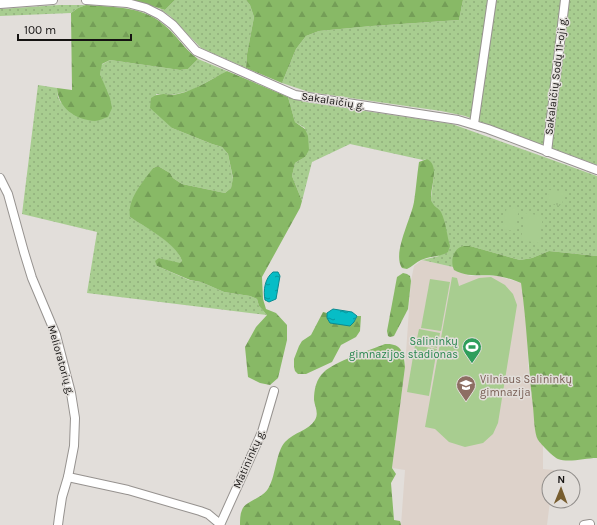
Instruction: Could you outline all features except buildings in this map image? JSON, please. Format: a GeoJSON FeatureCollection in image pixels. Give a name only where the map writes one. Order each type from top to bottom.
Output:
{"type":"FeatureCollection","features":[{"type":"Feature","properties":{"kind":"street"},"geometry":{"type":"LineString","coordinates":[[0,4],[53,0]]}},
{"type":"Feature","properties":{"kind":"street","name":"Sakalaičių g."},"geometry":{"type":"LineString","coordinates":[[86,0],[127,3],[146,8],[160,15],[173,25],[196,51],[295,95],[441,116],[474,124],[597,170]]}},
{"type":"Feature","properties":{"kind":"street"},"geometry":{"type":"LineString","coordinates":[[474,124],[492,0]]}},
{"type":"Feature","properties":{"kind":"street","name":"Sakalaičių Sodų 11-oji g."},"geometry":{"type":"LineString","coordinates":[[547,152],[565,0]]}},
{"type":"Feature","properties":{"kind":"street","name":"Melioratorių g."},"geometry":{"type":"LineString","coordinates":[[0,178],[8,194],[32,278],[56,335],[71,393],[74,418],[74,446],[68,477],[62,497],[58,525]]}},
{"type":"Feature","properties":{"kind":"street","name":"Matininkų g."},"geometry":{"type":"LineString","coordinates":[[220,524],[262,432],[274,391]]}},
{"type":"Feature","properties":{"kind":"street"},"geometry":{"type":"LineString","coordinates":[[68,477],[128,490],[200,511],[208,514],[220,524]]}},
{"type":"Feature","properties":{"kind":"shaded area","name":"Vilniaus Salininkų gimnazija"},"geometry":{"type":"Polygon","coordinates":[[[422,260],[453,267],[454,270],[470,276],[498,276],[521,283],[527,325],[528,365],[538,440],[543,445],[543,469],[541,469],[541,509],[549,509],[547,525],[401,525],[405,470],[392,468],[405,367],[411,281],[414,266],[422,260]]]}},
{"type":"Feature","properties":{"kind":"green space"},"geometry":{"type":"Polygon","coordinates":[[[132,0],[175,0],[165,10],[132,0]]]}},
{"type":"Feature","properties":{"kind":"green space"},"geometry":{"type":"Polygon","coordinates":[[[175,0],[246,0],[250,5],[254,17],[246,68],[201,48],[170,16],[160,9],[165,10],[175,0]]]}},
{"type":"Feature","properties":{"kind":"green space"},"geometry":{"type":"Polygon","coordinates":[[[246,0],[463,0],[459,20],[319,31],[306,36],[296,49],[282,83],[246,68],[254,17],[250,5],[246,0]]]}},
{"type":"Feature","properties":{"kind":"green space"},"geometry":{"type":"Polygon","coordinates":[[[463,0],[597,0],[597,165],[465,116],[441,111],[309,92],[282,83],[296,49],[306,36],[319,31],[459,20],[463,0]]]}},
{"type":"Feature","properties":{"kind":"green space"},"geometry":{"type":"Polygon","coordinates":[[[59,5],[86,5],[71,13],[0,16],[0,9],[59,5]]]}},
{"type":"Feature","properties":{"kind":"green space"},"geometry":{"type":"Polygon","coordinates":[[[86,5],[126,8],[155,18],[168,28],[188,51],[198,59],[188,69],[180,70],[110,60],[102,64],[100,74],[110,98],[112,108],[108,117],[98,121],[81,118],[69,112],[64,107],[58,95],[57,88],[72,90],[71,13],[86,5]]]}},
{"type":"Feature","properties":{"kind":"green space"},"geometry":{"type":"Polygon","coordinates":[[[198,59],[227,71],[192,90],[177,94],[156,94],[172,128],[222,147],[228,154],[233,179],[231,188],[225,193],[182,184],[173,178],[170,173],[158,166],[153,168],[130,217],[167,242],[179,254],[182,261],[180,264],[159,258],[157,266],[189,280],[201,282],[224,292],[250,296],[257,299],[259,306],[267,315],[87,293],[97,232],[22,214],[38,85],[57,88],[58,97],[61,103],[104,85],[100,74],[101,65],[110,60],[180,70],[188,69],[198,59]]]}},
{"type":"Feature","properties":{"kind":"green space"},"geometry":{"type":"Polygon","coordinates":[[[227,71],[288,97],[295,122],[305,129],[308,136],[309,150],[305,157],[295,163],[292,176],[302,201],[300,208],[262,277],[263,299],[266,309],[276,313],[287,325],[287,340],[278,378],[270,385],[260,383],[248,377],[245,347],[256,327],[267,315],[259,306],[257,299],[250,296],[224,292],[157,266],[155,261],[159,258],[180,263],[182,261],[174,248],[167,242],[130,217],[133,197],[153,168],[158,166],[170,173],[173,178],[182,184],[225,193],[231,188],[233,178],[228,154],[222,147],[172,128],[150,108],[151,98],[155,96],[185,92],[227,71]]]}},
{"type":"Feature","properties":{"kind":"green space"},"geometry":{"type":"Polygon","coordinates":[[[288,97],[305,102],[452,124],[597,176],[597,256],[549,251],[532,258],[520,260],[470,246],[463,246],[453,259],[453,267],[422,260],[439,256],[437,208],[432,204],[431,198],[434,176],[427,159],[423,160],[350,144],[312,162],[302,201],[292,176],[295,163],[305,157],[305,128],[295,122],[288,97]]]}},
{"type":"Feature","properties":{"kind":"green space"},"geometry":{"type":"Polygon","coordinates":[[[427,159],[431,162],[434,171],[431,200],[443,216],[450,246],[448,252],[445,254],[421,260],[407,269],[402,268],[399,254],[414,202],[419,162],[427,159]]]}},
{"type":"Feature","properties":{"kind":"green space"},"geometry":{"type":"Polygon","coordinates":[[[549,190],[564,191],[562,206],[548,204],[549,190]]]}},
{"type":"Feature","properties":{"kind":"green space"},"geometry":{"type":"Polygon","coordinates":[[[507,207],[519,210],[514,231],[502,229],[507,207]]]}},
{"type":"Feature","properties":{"kind":"green space"},"geometry":{"type":"Polygon","coordinates":[[[525,213],[543,216],[539,243],[521,240],[525,213]]]}},
{"type":"Feature","properties":{"kind":"green space"},"geometry":{"type":"Polygon","coordinates":[[[463,246],[470,246],[520,260],[532,258],[549,251],[597,256],[597,458],[572,460],[558,459],[538,440],[534,424],[521,283],[500,276],[470,275],[454,270],[452,263],[453,256],[457,250],[463,246]]]}},
{"type":"Feature","properties":{"kind":"green space"},"geometry":{"type":"Polygon","coordinates":[[[403,273],[410,276],[411,281],[408,309],[394,336],[390,337],[388,336],[387,331],[397,277],[403,273]]]}},
{"type":"Feature","properties":{"kind":"green space","name":"Salininkų gimnazijos stadionas"},"geometry":{"type":"Polygon","coordinates":[[[452,277],[457,278],[459,286],[479,278],[491,277],[505,285],[513,294],[517,305],[498,423],[493,434],[483,443],[465,447],[449,442],[435,429],[425,427],[452,277]]]}},
{"type":"Feature","properties":{"kind":"green space"},"geometry":{"type":"Polygon","coordinates":[[[430,279],[450,282],[441,331],[421,328],[430,279]]]}},
{"type":"Feature","properties":{"kind":"green space"},"geometry":{"type":"Polygon","coordinates":[[[323,312],[327,313],[327,318],[354,322],[357,316],[361,316],[360,331],[356,337],[341,345],[332,362],[306,374],[298,374],[295,371],[294,359],[299,346],[302,341],[311,335],[323,312]]]}},
{"type":"Feature","properties":{"kind":"green space"},"geometry":{"type":"Polygon","coordinates":[[[419,329],[440,333],[437,348],[416,343],[419,329]]]}},
{"type":"Feature","properties":{"kind":"green space"},"geometry":{"type":"Polygon","coordinates":[[[385,344],[395,345],[401,350],[404,357],[405,367],[392,468],[396,474],[391,483],[394,520],[400,521],[401,525],[240,525],[241,513],[244,507],[263,494],[269,487],[282,446],[292,436],[309,427],[315,420],[317,412],[314,392],[317,381],[321,375],[329,368],[344,360],[385,344]]]}},
{"type":"Feature","properties":{"kind":"green space"},"geometry":{"type":"Polygon","coordinates":[[[415,345],[437,349],[429,396],[407,392],[415,345]]]}},
{"type":"Feature","properties":{"kind":"water"},"geometry":{"type":"Polygon","coordinates":[[[273,272],[278,272],[280,276],[276,299],[269,302],[265,300],[264,292],[266,281],[273,272]]]}},
{"type":"Feature","properties":{"kind":"water"},"geometry":{"type":"Polygon","coordinates":[[[333,309],[352,312],[357,316],[350,326],[330,323],[327,318],[327,313],[333,309]]]}},
{"type":"Feature","properties":{"kind":"place","name":"Salininkų gimnazijos stadionas"},"geometry":{"type":"Point","coordinates":[472,364]}},
{"type":"Feature","properties":{"kind":"place","name":"Vilniaus Salininkų gimnazija"},"geometry":{"type":"Point","coordinates":[466,402]}}]}
